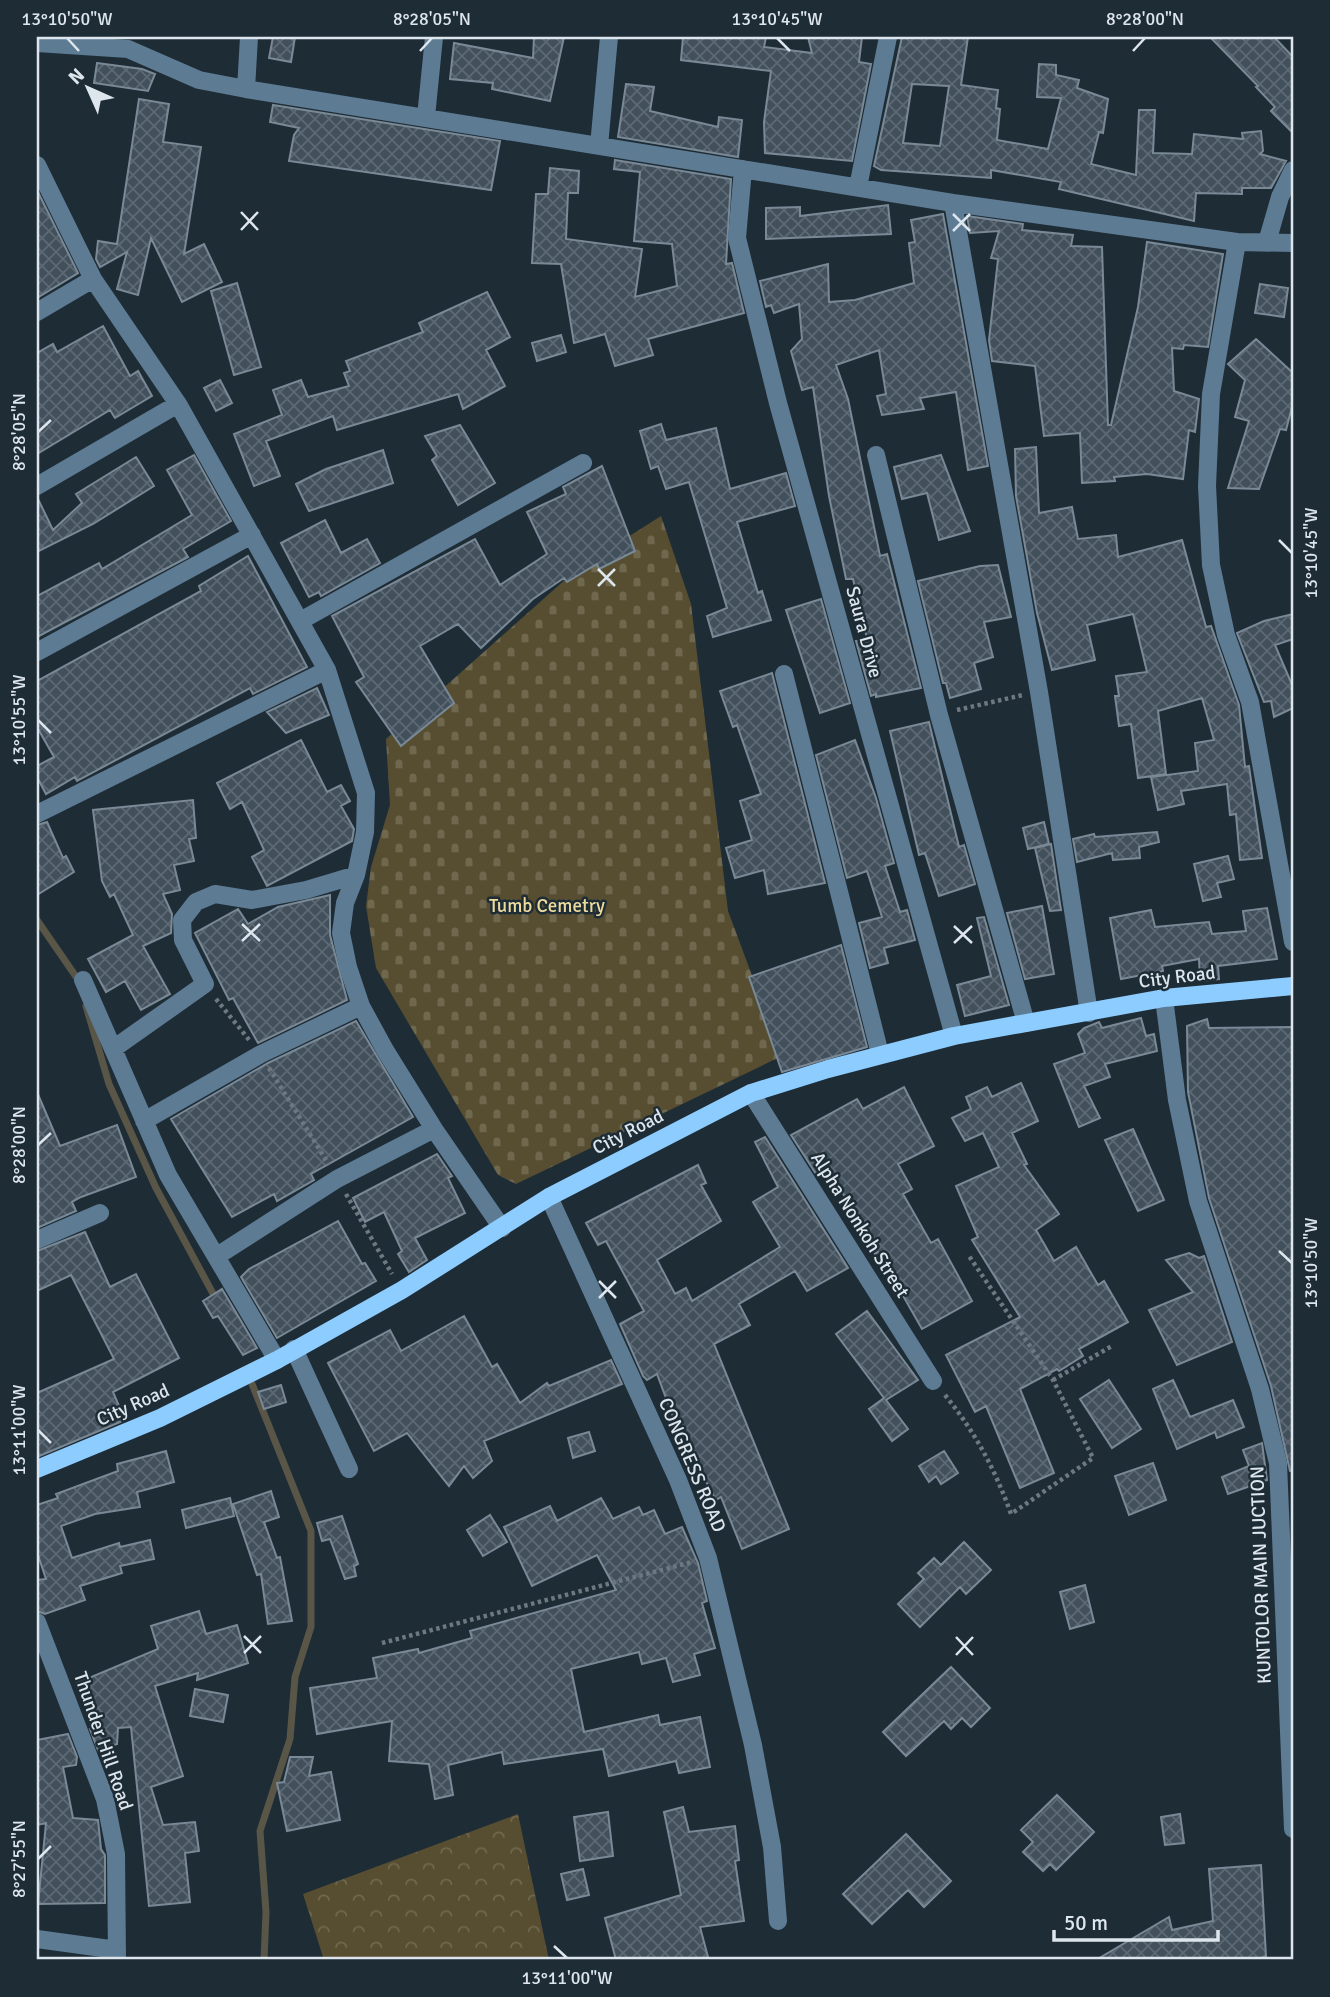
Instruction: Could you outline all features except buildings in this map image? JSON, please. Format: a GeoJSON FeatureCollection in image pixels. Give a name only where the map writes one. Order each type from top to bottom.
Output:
{"type":"FeatureCollection","features":[{"type":"Feature","properties":{"kind":"main road","name":"City Road"},"geometry":{"type":"LineString","coordinates":[[37,1469],[160,1418],[277,1360],[402,1290],[549,1197],[751,1093],[880,1054],[954,1036],[1164,998],[1293,986]]}},
{"type":"Feature","properties":{"kind":"street"},"geometry":{"type":"LineString","coordinates":[[246,89],[249,37]]}},
{"type":"Feature","properties":{"kind":"street"},"geometry":{"type":"LineString","coordinates":[[426,117],[434,37]]}},
{"type":"Feature","properties":{"kind":"street"},"geometry":{"type":"LineString","coordinates":[[599,146],[610,37]]}},
{"type":"Feature","properties":{"kind":"street"},"geometry":{"type":"LineString","coordinates":[[858,187],[888,37]]}},
{"type":"Feature","properties":{"kind":"street"},"geometry":{"type":"LineString","coordinates":[[37,43],[128,43],[199,80],[246,89],[953,203],[1237,242],[1293,243]]}},
{"type":"Feature","properties":{"kind":"street"},"geometry":{"type":"LineString","coordinates":[[37,165],[93,279],[178,404],[302,620],[327,670],[366,793],[365,832],[356,875],[345,903],[341,933],[361,1006],[433,1129],[502,1227]]}},
{"type":"Feature","properties":{"kind":"street","name":"Saura Drive"},"geometry":{"type":"LineString","coordinates":[[743,169],[737,238],[778,403],[954,1036]]}},
{"type":"Feature","properties":{"kind":"street"},"geometry":{"type":"LineString","coordinates":[[1267,242],[1280,197],[1293,170]]}},
{"type":"Feature","properties":{"kind":"street"},"geometry":{"type":"LineString","coordinates":[[953,203],[1039,692],[1089,1013]]}},
{"type":"Feature","properties":{"kind":"street"},"geometry":{"type":"LineString","coordinates":[[1237,242],[1211,394],[1207,486],[1211,565],[1226,635],[1250,702],[1293,942]]}},
{"type":"Feature","properties":{"kind":"street"},"geometry":{"type":"LineString","coordinates":[[37,312],[93,279]]}},
{"type":"Feature","properties":{"kind":"street"},"geometry":{"type":"LineString","coordinates":[[37,486],[178,404]]}},
{"type":"Feature","properties":{"kind":"street"},"geometry":{"type":"LineString","coordinates":[[876,455],[939,715],[1026,1023]]}},
{"type":"Feature","properties":{"kind":"street"},"geometry":{"type":"LineString","coordinates":[[302,620],[583,463]]}},
{"type":"Feature","properties":{"kind":"street"},"geometry":{"type":"LineString","coordinates":[[37,652],[252,535]]}},
{"type":"Feature","properties":{"kind":"street"},"geometry":{"type":"LineString","coordinates":[[37,814],[327,670]]}},
{"type":"Feature","properties":{"kind":"street"},"geometry":{"type":"LineString","coordinates":[[784,674],[880,1054]]}},
{"type":"Feature","properties":{"kind":"street"},"geometry":{"type":"LineString","coordinates":[[113,1049],[205,985],[183,940],[182,920],[195,902],[215,894],[252,900],[306,890],[356,875]]}},
{"type":"Feature","properties":{"kind":"street"},"geometry":{"type":"LineString","coordinates":[[83,980],[168,1175],[277,1360]]}},
{"type":"Feature","properties":{"kind":"street","name":"KUNTOLOR MAIN JUCTION"},"geometry":{"type":"LineString","coordinates":[[1164,998],[1177,1100],[1198,1201],[1260,1389],[1278,1463],[1293,1829]]}},
{"type":"Feature","properties":{"kind":"street"},"geometry":{"type":"LineString","coordinates":[[145,1121],[261,1054],[361,1006]]}},
{"type":"Feature","properties":{"kind":"street","name":"Alpha Nonkoh Street"},"geometry":{"type":"LineString","coordinates":[[751,1093],[933,1381]]}},
{"type":"Feature","properties":{"kind":"street"},"geometry":{"type":"LineString","coordinates":[[216,1256],[337,1179],[433,1129]]}},
{"type":"Feature","properties":{"kind":"street","name":"CONGRESS ROAD"},"geometry":{"type":"LineString","coordinates":[[549,1197],[678,1480],[708,1558]]}},
{"type":"Feature","properties":{"kind":"street"},"geometry":{"type":"LineString","coordinates":[[37,1240],[100,1213]]}},
{"type":"Feature","properties":{"kind":"street"},"geometry":{"type":"LineString","coordinates":[[294,1349],[349,1469]]}},
{"type":"Feature","properties":{"kind":"street"},"geometry":{"type":"LineString","coordinates":[[708,1558],[753,1745],[772,1847],[778,1921]]}},
{"type":"Feature","properties":{"kind":"street","name":"Thunder Hill Road"},"geometry":{"type":"LineString","coordinates":[[37,1622],[105,1798],[116,1854],[117,1955]]}},
{"type":"Feature","properties":{"kind":"street"},"geometry":{"type":"LineString","coordinates":[[37,1939],[117,1955]]}},
{"type":"Feature","properties":{"kind":"path"},"geometry":{"type":"LineString","coordinates":[[939,715],[1039,692]]}},
{"type":"Feature","properties":{"kind":"path"},"geometry":{"type":"LineString","coordinates":[[205,985],[261,1054],[402,1290]]}},
{"type":"Feature","properties":{"kind":"path"},"geometry":{"type":"LineString","coordinates":[[933,1381],[972,1429],[996,1473],[1011,1514],[1093,1458],[1053,1380],[969,1256]]}},
{"type":"Feature","properties":{"kind":"path"},"geometry":{"type":"LineString","coordinates":[[1053,1380],[1112,1346]]}},
{"type":"Feature","properties":{"kind":"path","name":"CONGRESS ROAD"},"geometry":{"type":"LineString","coordinates":[[382,1643],[708,1558]]}},
{"type":"Feature","properties":{"kind":"green space","name":"Tumb Cemetry"},"geometry":{"type":"Polygon","coordinates":[[[661,516],[691,604],[728,911],[782,1056],[516,1184],[498,1175],[376,968],[366,906],[371,867],[390,805],[386,739],[576,570],[661,516]]]}},
{"type":"Feature","properties":{"kind":"green space"},"geometry":{"type":"Polygon","coordinates":[[[518,1814],[549,1960],[324,1960],[303,1894],[518,1814]]]}},
{"type":"Feature","properties":{"kind":"waterway"},"geometry":{"type":"LineString","coordinates":[[37,920],[79,981]]}},
{"type":"Feature","properties":{"kind":"waterway"},"geometry":{"type":"LineString","coordinates":[[86,1006],[109,1084],[156,1188],[217,1301]]}},
{"type":"Feature","properties":{"kind":"waterway"},"geometry":{"type":"LineString","coordinates":[[250,1379],[311,1531],[311,1627],[295,1677],[290,1739],[260,1831],[266,1912],[264,1960]]}}]}
